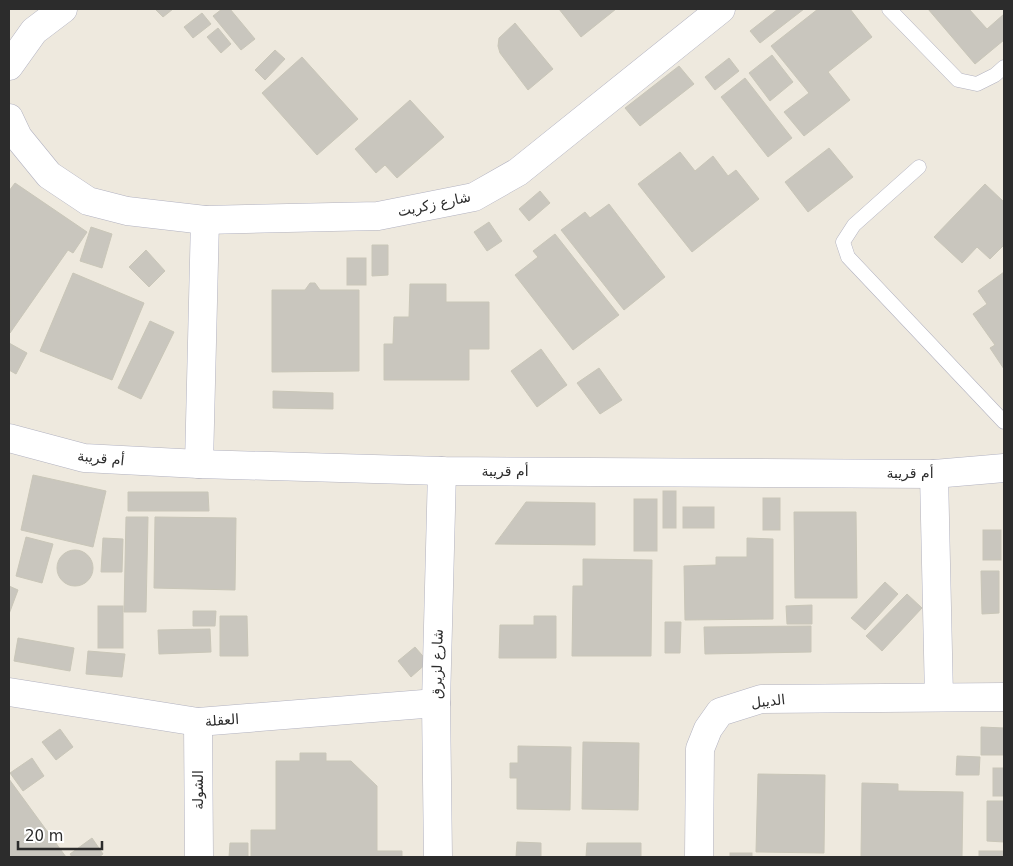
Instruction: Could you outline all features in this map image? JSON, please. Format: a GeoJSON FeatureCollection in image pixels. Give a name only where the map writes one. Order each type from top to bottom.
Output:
{"type":"FeatureCollection","features":[{"type":"Feature","properties":{"kind":"street"},"geometry":{"type":"LineString","coordinates":[[9,66],[34,31],[63,9]]}},
{"type":"Feature","properties":{"kind":"street","name":"شارع زكريت"},"geometry":{"type":"LineString","coordinates":[[9,118],[18,137],[49,176],[88,201],[127,211],[204,220],[378,216],[474,198],[518,172],[721,9]]}},
{"type":"Feature","properties":{"kind":"street"},"geometry":{"type":"LineString","coordinates":[[199,464],[204,220]]}},
{"type":"Feature","properties":{"kind":"street","name":"أم قريبة"},"geometry":{"type":"LineString","coordinates":[[9,438],[84,458],[199,464],[442,471],[934,474],[1004,468]]}},
{"type":"Feature","properties":{"kind":"street","name":"شارع لزيرق"},"geometry":{"type":"LineString","coordinates":[[438,857],[436,703],[442,471]]}},
{"type":"Feature","properties":{"kind":"street"},"geometry":{"type":"LineString","coordinates":[[934,474],[939,697]]}},
{"type":"Feature","properties":{"kind":"street","name":"العقلة"},"geometry":{"type":"LineString","coordinates":[[9,692],[198,722],[436,703]]}},
{"type":"Feature","properties":{"kind":"street","name":"الديبل"},"geometry":{"type":"LineString","coordinates":[[699,857],[700,749],[708,729],[720,712],[760,699],[1004,697]]}},
{"type":"Feature","properties":{"kind":"street","name":"الشولة"},"geometry":{"type":"LineString","coordinates":[[198,722],[199,857]]}},
{"type":"Feature","properties":{"kind":"lane"},"geometry":{"type":"LineString","coordinates":[[889,9],[958,80],[977,84],[995,75],[1004,67]]}},
{"type":"Feature","properties":{"kind":"lane"},"geometry":{"type":"LineString","coordinates":[[919,168],[854,225],[843,242],[848,257],[1004,422]]}},
{"type":"Feature","properties":{"kind":"building"},"geometry":{"type":"Polygon","coordinates":[[[155,9],[173,9],[163,17],[155,9]]]}},
{"type":"Feature","properties":{"kind":"building"},"geometry":{"type":"Polygon","coordinates":[[[222,9],[230,9],[255,39],[241,50],[213,16],[222,9]]]}},
{"type":"Feature","properties":{"kind":"building"},"geometry":{"type":"Polygon","coordinates":[[[559,9],[616,9],[581,37],[559,9]]]}},
{"type":"Feature","properties":{"kind":"building"},"geometry":{"type":"Polygon","coordinates":[[[778,9],[804,9],[760,43],[750,31],[778,9]]]}},
{"type":"Feature","properties":{"kind":"building"},"geometry":{"type":"Polygon","coordinates":[[[818,9],[850,9],[872,37],[828,72],[850,100],[804,136],[784,112],[809,93],[771,46],[818,9]]]}},
{"type":"Feature","properties":{"kind":"building"},"geometry":{"type":"Polygon","coordinates":[[[928,9],[969,9],[987,29],[1004,14],[1004,40],[975,64],[928,9]]]}},
{"type":"Feature","properties":{"kind":"building"},"geometry":{"type":"Polygon","coordinates":[[[202,13],[211,24],[193,38],[184,27],[202,13]]]}},
{"type":"Feature","properties":{"kind":"building"},"geometry":{"type":"Polygon","coordinates":[[[515,23],[553,69],[528,90],[500,53],[498,46],[499,38],[515,23]]]}},
{"type":"Feature","properties":{"kind":"building"},"geometry":{"type":"Polygon","coordinates":[[[218,28],[231,44],[221,53],[207,37],[218,28]]]}},
{"type":"Feature","properties":{"kind":"building"},"geometry":{"type":"Polygon","coordinates":[[[275,50],[285,59],[265,80],[255,70],[275,50]]]}},
{"type":"Feature","properties":{"kind":"building"},"geometry":{"type":"Polygon","coordinates":[[[772,55],[793,82],[770,101],[749,73],[772,55]]]}},
{"type":"Feature","properties":{"kind":"building"},"geometry":{"type":"Polygon","coordinates":[[[302,57],[358,119],[317,155],[262,93],[302,57]]]}},
{"type":"Feature","properties":{"kind":"building"},"geometry":{"type":"Polygon","coordinates":[[[729,58],[739,71],[715,90],[705,77],[729,58]]]}},
{"type":"Feature","properties":{"kind":"building"},"geometry":{"type":"Polygon","coordinates":[[[679,66],[694,84],[640,126],[625,108],[679,66]]]}},
{"type":"Feature","properties":{"kind":"building"},"geometry":{"type":"Polygon","coordinates":[[[745,78],[792,138],[768,157],[721,97],[745,78]]]}},
{"type":"Feature","properties":{"kind":"building"},"geometry":{"type":"Polygon","coordinates":[[[410,100],[444,137],[397,178],[385,165],[376,173],[355,149],[410,100]]]}},
{"type":"Feature","properties":{"kind":"building"},"geometry":{"type":"Polygon","coordinates":[[[829,148],[853,177],[808,212],[785,182],[829,148]]]}},
{"type":"Feature","properties":{"kind":"building"},"geometry":{"type":"Polygon","coordinates":[[[680,152],[695,171],[713,156],[728,176],[736,170],[759,199],[692,252],[638,184],[680,152]]]}},
{"type":"Feature","properties":{"kind":"building"},"geometry":{"type":"Polygon","coordinates":[[[15,183],[87,232],[73,253],[68,250],[10,333],[9,191],[15,183]]]}},
{"type":"Feature","properties":{"kind":"building"},"geometry":{"type":"Polygon","coordinates":[[[985,184],[1004,202],[1004,245],[990,259],[977,247],[962,263],[934,237],[985,184]]]}},
{"type":"Feature","properties":{"kind":"building"},"geometry":{"type":"Polygon","coordinates":[[[540,191],[550,203],[529,221],[519,209],[540,191]]]}},
{"type":"Feature","properties":{"kind":"building"},"geometry":{"type":"Polygon","coordinates":[[[609,204],[665,277],[624,310],[561,230],[585,212],[590,218],[609,204]]]}},
{"type":"Feature","properties":{"kind":"building"},"geometry":{"type":"Polygon","coordinates":[[[489,222],[502,241],[487,251],[474,232],[489,222]]]}},
{"type":"Feature","properties":{"kind":"building"},"geometry":{"type":"Polygon","coordinates":[[[91,227],[112,234],[102,268],[80,261],[91,227]]]}},
{"type":"Feature","properties":{"kind":"building"},"geometry":{"type":"Polygon","coordinates":[[[555,234],[619,315],[573,350],[515,275],[538,257],[533,251],[555,234]]]}},
{"type":"Feature","properties":{"kind":"building"},"geometry":{"type":"Polygon","coordinates":[[[372,245],[388,245],[388,275],[372,276],[372,245]]]}},
{"type":"Feature","properties":{"kind":"building"},"geometry":{"type":"Polygon","coordinates":[[[146,250],[165,271],[149,287],[129,267],[146,250]]]}},
{"type":"Feature","properties":{"kind":"building"},"geometry":{"type":"Polygon","coordinates":[[[347,258],[366,258],[366,285],[347,285],[347,258]]]}},
{"type":"Feature","properties":{"kind":"building"},"geometry":{"type":"Polygon","coordinates":[[[1004,272],[1004,369],[990,348],[995,345],[973,314],[987,304],[978,291],[1004,272]]]}},
{"type":"Feature","properties":{"kind":"building"},"geometry":{"type":"Polygon","coordinates":[[[73,273],[144,303],[112,380],[40,351],[73,273]]]}},
{"type":"Feature","properties":{"kind":"building"},"geometry":{"type":"Polygon","coordinates":[[[310,283],[315,283],[320,290],[359,290],[359,371],[272,372],[272,290],[305,290],[310,283]]]}},
{"type":"Feature","properties":{"kind":"building"},"geometry":{"type":"Polygon","coordinates":[[[410,284],[446,284],[446,302],[489,302],[489,349],[469,349],[469,380],[384,380],[384,344],[393,344],[394,317],[409,317],[410,284]]]}},
{"type":"Feature","properties":{"kind":"building"},"geometry":{"type":"Polygon","coordinates":[[[150,321],[174,332],[141,399],[118,388],[150,321]]]}},
{"type":"Feature","properties":{"kind":"building"},"geometry":{"type":"Polygon","coordinates":[[[9,343],[27,353],[16,374],[9,370],[9,343]]]}},
{"type":"Feature","properties":{"kind":"building"},"geometry":{"type":"Polygon","coordinates":[[[541,349],[567,385],[537,407],[511,371],[541,349]]]}},
{"type":"Feature","properties":{"kind":"building"},"geometry":{"type":"Polygon","coordinates":[[[599,368],[622,400],[600,414],[577,383],[599,368]]]}},
{"type":"Feature","properties":{"kind":"building"},"geometry":{"type":"Polygon","coordinates":[[[273,391],[333,393],[333,409],[273,408],[273,391]]]}},
{"type":"Feature","properties":{"kind":"building"},"geometry":{"type":"Polygon","coordinates":[[[33,475],[106,491],[93,547],[21,530],[33,475]]]}},
{"type":"Feature","properties":{"kind":"building"},"geometry":{"type":"Polygon","coordinates":[[[663,491],[676,491],[676,528],[663,528],[663,491]]]}},
{"type":"Feature","properties":{"kind":"building"},"geometry":{"type":"Polygon","coordinates":[[[128,492],[208,492],[209,511],[128,511],[128,492]]]}},
{"type":"Feature","properties":{"kind":"building"},"geometry":{"type":"Polygon","coordinates":[[[763,498],[780,498],[780,530],[763,530],[763,498]]]}},
{"type":"Feature","properties":{"kind":"building"},"geometry":{"type":"Polygon","coordinates":[[[634,499],[657,499],[657,551],[634,551],[634,499]]]}},
{"type":"Feature","properties":{"kind":"building"},"geometry":{"type":"Polygon","coordinates":[[[526,502],[595,503],[595,545],[495,544],[526,502]]]}},
{"type":"Feature","properties":{"kind":"building"},"geometry":{"type":"Polygon","coordinates":[[[683,507],[714,507],[714,528],[683,528],[683,507]]]}},
{"type":"Feature","properties":{"kind":"building"},"geometry":{"type":"Polygon","coordinates":[[[794,512],[856,512],[857,598],[795,598],[794,512]]]}},
{"type":"Feature","properties":{"kind":"building"},"geometry":{"type":"Polygon","coordinates":[[[126,517],[148,517],[146,612],[124,612],[126,517]]]}},
{"type":"Feature","properties":{"kind":"building"},"geometry":{"type":"Polygon","coordinates":[[[155,517],[236,518],[235,590],[154,588],[155,517]]]}},
{"type":"Feature","properties":{"kind":"building"},"geometry":{"type":"Polygon","coordinates":[[[983,530],[1001,530],[1001,560],[983,560],[983,530]]]}},
{"type":"Feature","properties":{"kind":"building"},"geometry":{"type":"Polygon","coordinates":[[[26,537],[53,544],[42,583],[16,576],[26,537]]]}},
{"type":"Feature","properties":{"kind":"building"},"geometry":{"type":"Polygon","coordinates":[[[103,538],[123,539],[122,572],[101,572],[103,538]]]}},
{"type":"Feature","properties":{"kind":"building"},"geometry":{"type":"Polygon","coordinates":[[[747,538],[773,539],[773,619],[685,620],[684,566],[716,565],[716,557],[747,557],[747,538]]]}},
{"type":"Feature","properties":{"kind":"building"},"geometry":{"type":"Polygon","coordinates":[[[75,550],[82,551],[88,555],[92,561],[92,575],[88,581],[82,585],[75,586],[68,585],[62,581],[58,575],[57,568],[58,561],[62,555],[68,551],[75,550]]]}},
{"type":"Feature","properties":{"kind":"building"},"geometry":{"type":"Polygon","coordinates":[[[583,559],[652,560],[651,656],[572,656],[573,586],[583,586],[583,559]]]}},
{"type":"Feature","properties":{"kind":"building"},"geometry":{"type":"Polygon","coordinates":[[[981,571],[999,571],[999,613],[982,614],[981,571]]]}},
{"type":"Feature","properties":{"kind":"building"},"geometry":{"type":"Polygon","coordinates":[[[885,582],[898,594],[865,630],[851,618],[885,582]]]}},
{"type":"Feature","properties":{"kind":"building"},"geometry":{"type":"Polygon","coordinates":[[[9,586],[18,590],[9,614],[9,586]]]}},
{"type":"Feature","properties":{"kind":"building"},"geometry":{"type":"Polygon","coordinates":[[[907,594],[922,608],[882,651],[866,636],[907,594]]]}},
{"type":"Feature","properties":{"kind":"building"},"geometry":{"type":"Polygon","coordinates":[[[812,605],[812,624],[787,624],[786,606],[812,605]]]}},
{"type":"Feature","properties":{"kind":"building"},"geometry":{"type":"Polygon","coordinates":[[[98,606],[123,606],[123,648],[98,648],[98,606]]]}},
{"type":"Feature","properties":{"kind":"building"},"geometry":{"type":"Polygon","coordinates":[[[193,611],[216,611],[215,626],[193,626],[193,611]]]}},
{"type":"Feature","properties":{"kind":"building"},"geometry":{"type":"Polygon","coordinates":[[[220,616],[247,616],[248,656],[220,656],[220,616]]]}},
{"type":"Feature","properties":{"kind":"building"},"geometry":{"type":"Polygon","coordinates":[[[534,616],[556,616],[556,658],[499,658],[500,625],[534,625],[534,616]]]}},
{"type":"Feature","properties":{"kind":"building"},"geometry":{"type":"Polygon","coordinates":[[[665,622],[681,622],[680,653],[665,653],[665,622]]]}},
{"type":"Feature","properties":{"kind":"building"},"geometry":{"type":"Polygon","coordinates":[[[811,626],[811,652],[705,654],[704,627],[811,626]]]}},
{"type":"Feature","properties":{"kind":"building"},"geometry":{"type":"Polygon","coordinates":[[[210,629],[211,652],[159,654],[158,630],[210,629]]]}},
{"type":"Feature","properties":{"kind":"building"},"geometry":{"type":"Polygon","coordinates":[[[18,638],[74,648],[70,671],[14,661],[18,638]]]}},
{"type":"Feature","properties":{"kind":"building"},"geometry":{"type":"Polygon","coordinates":[[[415,647],[428,662],[411,677],[398,661],[415,647]]]}},
{"type":"Feature","properties":{"kind":"building"},"geometry":{"type":"Polygon","coordinates":[[[88,651],[125,654],[122,677],[86,674],[88,651]]]}},
{"type":"Feature","properties":{"kind":"building"},"geometry":{"type":"Polygon","coordinates":[[[981,727],[1004,728],[1004,755],[981,755],[981,727]]]}},
{"type":"Feature","properties":{"kind":"building"},"geometry":{"type":"Polygon","coordinates":[[[60,729],[73,747],[56,760],[42,742],[60,729]]]}},
{"type":"Feature","properties":{"kind":"building"},"geometry":{"type":"Polygon","coordinates":[[[583,742],[639,743],[638,810],[582,809],[583,742]]]}},
{"type":"Feature","properties":{"kind":"building"},"geometry":{"type":"Polygon","coordinates":[[[518,746],[571,747],[570,810],[517,809],[517,778],[510,778],[510,763],[518,763],[518,746]]]}},
{"type":"Feature","properties":{"kind":"building"},"geometry":{"type":"Polygon","coordinates":[[[300,753],[326,753],[326,761],[351,761],[377,786],[377,851],[402,851],[402,857],[251,857],[251,830],[276,830],[276,761],[300,761],[300,753]]]}},
{"type":"Feature","properties":{"kind":"building"},"geometry":{"type":"Polygon","coordinates":[[[957,756],[980,757],[979,775],[956,775],[957,756]]]}},
{"type":"Feature","properties":{"kind":"building"},"geometry":{"type":"Polygon","coordinates":[[[32,758],[44,776],[23,791],[10,773],[32,758]]]}},
{"type":"Feature","properties":{"kind":"building"},"geometry":{"type":"Polygon","coordinates":[[[993,768],[1004,768],[1004,796],[993,796],[993,768]]]}},
{"type":"Feature","properties":{"kind":"building"},"geometry":{"type":"Polygon","coordinates":[[[758,774],[825,775],[824,853],[756,852],[758,774]]]}},
{"type":"Feature","properties":{"kind":"building"},"geometry":{"type":"Polygon","coordinates":[[[9,779],[66,857],[9,857],[9,779]]]}},
{"type":"Feature","properties":{"kind":"building"},"geometry":{"type":"Polygon","coordinates":[[[862,783],[898,784],[898,791],[963,792],[962,857],[861,857],[862,783]]]}},
{"type":"Feature","properties":{"kind":"building"},"geometry":{"type":"Polygon","coordinates":[[[987,801],[1004,801],[1004,842],[987,841],[987,801]]]}},
{"type":"Feature","properties":{"kind":"building"},"geometry":{"type":"Polygon","coordinates":[[[92,838],[103,854],[99,857],[72,857],[70,854],[92,838]]]}},
{"type":"Feature","properties":{"kind":"building"},"geometry":{"type":"Polygon","coordinates":[[[517,842],[541,843],[541,857],[516,857],[517,842]]]}},
{"type":"Feature","properties":{"kind":"building"},"geometry":{"type":"Polygon","coordinates":[[[230,843],[248,843],[248,857],[229,857],[230,843]]]}},
{"type":"Feature","properties":{"kind":"building"},"geometry":{"type":"Polygon","coordinates":[[[587,843],[641,843],[641,857],[586,857],[587,843]]]}},
{"type":"Feature","properties":{"kind":"building"},"geometry":{"type":"Polygon","coordinates":[[[979,851],[1004,851],[1004,857],[979,857],[979,851]]]}},
{"type":"Feature","properties":{"kind":"building"},"geometry":{"type":"Polygon","coordinates":[[[730,853],[752,853],[752,857],[730,857],[730,853]]]}}]}
